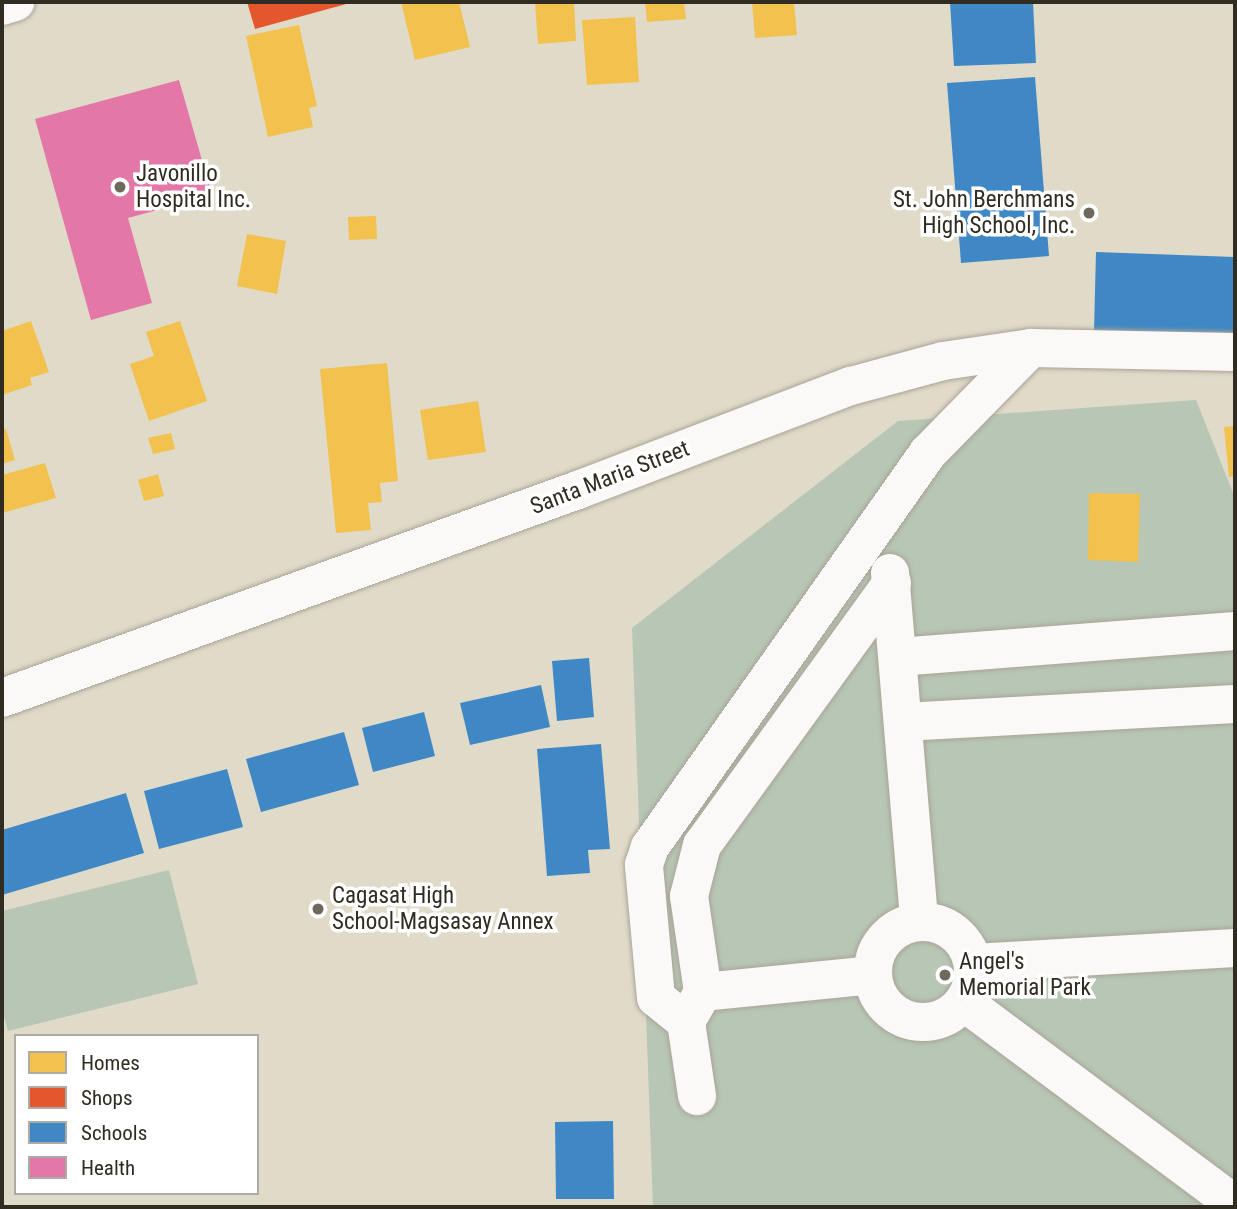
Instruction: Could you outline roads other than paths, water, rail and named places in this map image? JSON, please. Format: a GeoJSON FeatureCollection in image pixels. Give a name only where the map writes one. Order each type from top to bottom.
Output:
{"type":"FeatureCollection","features":[{"type":"Feature","properties":{"kind":"main road"},"geometry":{"type":"LineString","coordinates":[[2,6],[15,2]]}},
{"type":"Feature","properties":{"kind":"main road"},"geometry":{"type":"LineString","coordinates":[[872,975],[695,1007],[656,998],[644,865],[650,847],[928,453],[1031,348]]}},
{"type":"Feature","properties":{"kind":"main road","name":"Santa Maria Street"},"geometry":{"type":"LineString","coordinates":[[4,687],[578,490],[851,386],[943,361],[1031,348],[1235,352]]}},
{"type":"Feature","properties":{"kind":"main road"},"geometry":{"type":"LineString","coordinates":[[881,519],[892,583],[919,921]]}},
{"type":"Feature","properties":{"kind":"main road"},"geometry":{"type":"LineString","coordinates":[[697,1096],[689,896],[695,861],[892,583]]}},
{"type":"Feature","properties":{"kind":"main road"},"geometry":{"type":"LineString","coordinates":[[898,657],[1235,631]]}},
{"type":"Feature","properties":{"kind":"main road"},"geometry":{"type":"LineString","coordinates":[[903,722],[1235,704]]}},
{"type":"Feature","properties":{"kind":"main road"},"geometry":{"type":"LineString","coordinates":[[919,921],[955,931],[974,963],[974,984],[965,1003],[946,1019],[922,1023],[898,1016],[880,999],[872,975],[875,956],[884,939],[900,926],[919,921]]}},
{"type":"Feature","properties":{"kind":"main road"},"geometry":{"type":"LineString","coordinates":[[974,963],[1235,948]]}},
{"type":"Feature","properties":{"kind":"main road"},"geometry":{"type":"LineString","coordinates":[[965,1003],[1235,1204]]}},
{"type":"Feature","properties":{"kind":"place","name":"Javonillo Hospital Inc."},"geometry":{"type":"Point","coordinates":[120,187]}},
{"type":"Feature","properties":{"kind":"place","name":"St. John Berchmans High School, Inc."},"geometry":{"type":"Point","coordinates":[1089,213]}},
{"type":"Feature","properties":{"kind":"place","name":"Cagasat High School-Magsasay Annex"},"geometry":{"type":"Point","coordinates":[318,909]}},
{"type":"Feature","properties":{"kind":"place","name":"Angel's Memorial Park"},"geometry":{"type":"Point","coordinates":[945,975]}}]}
